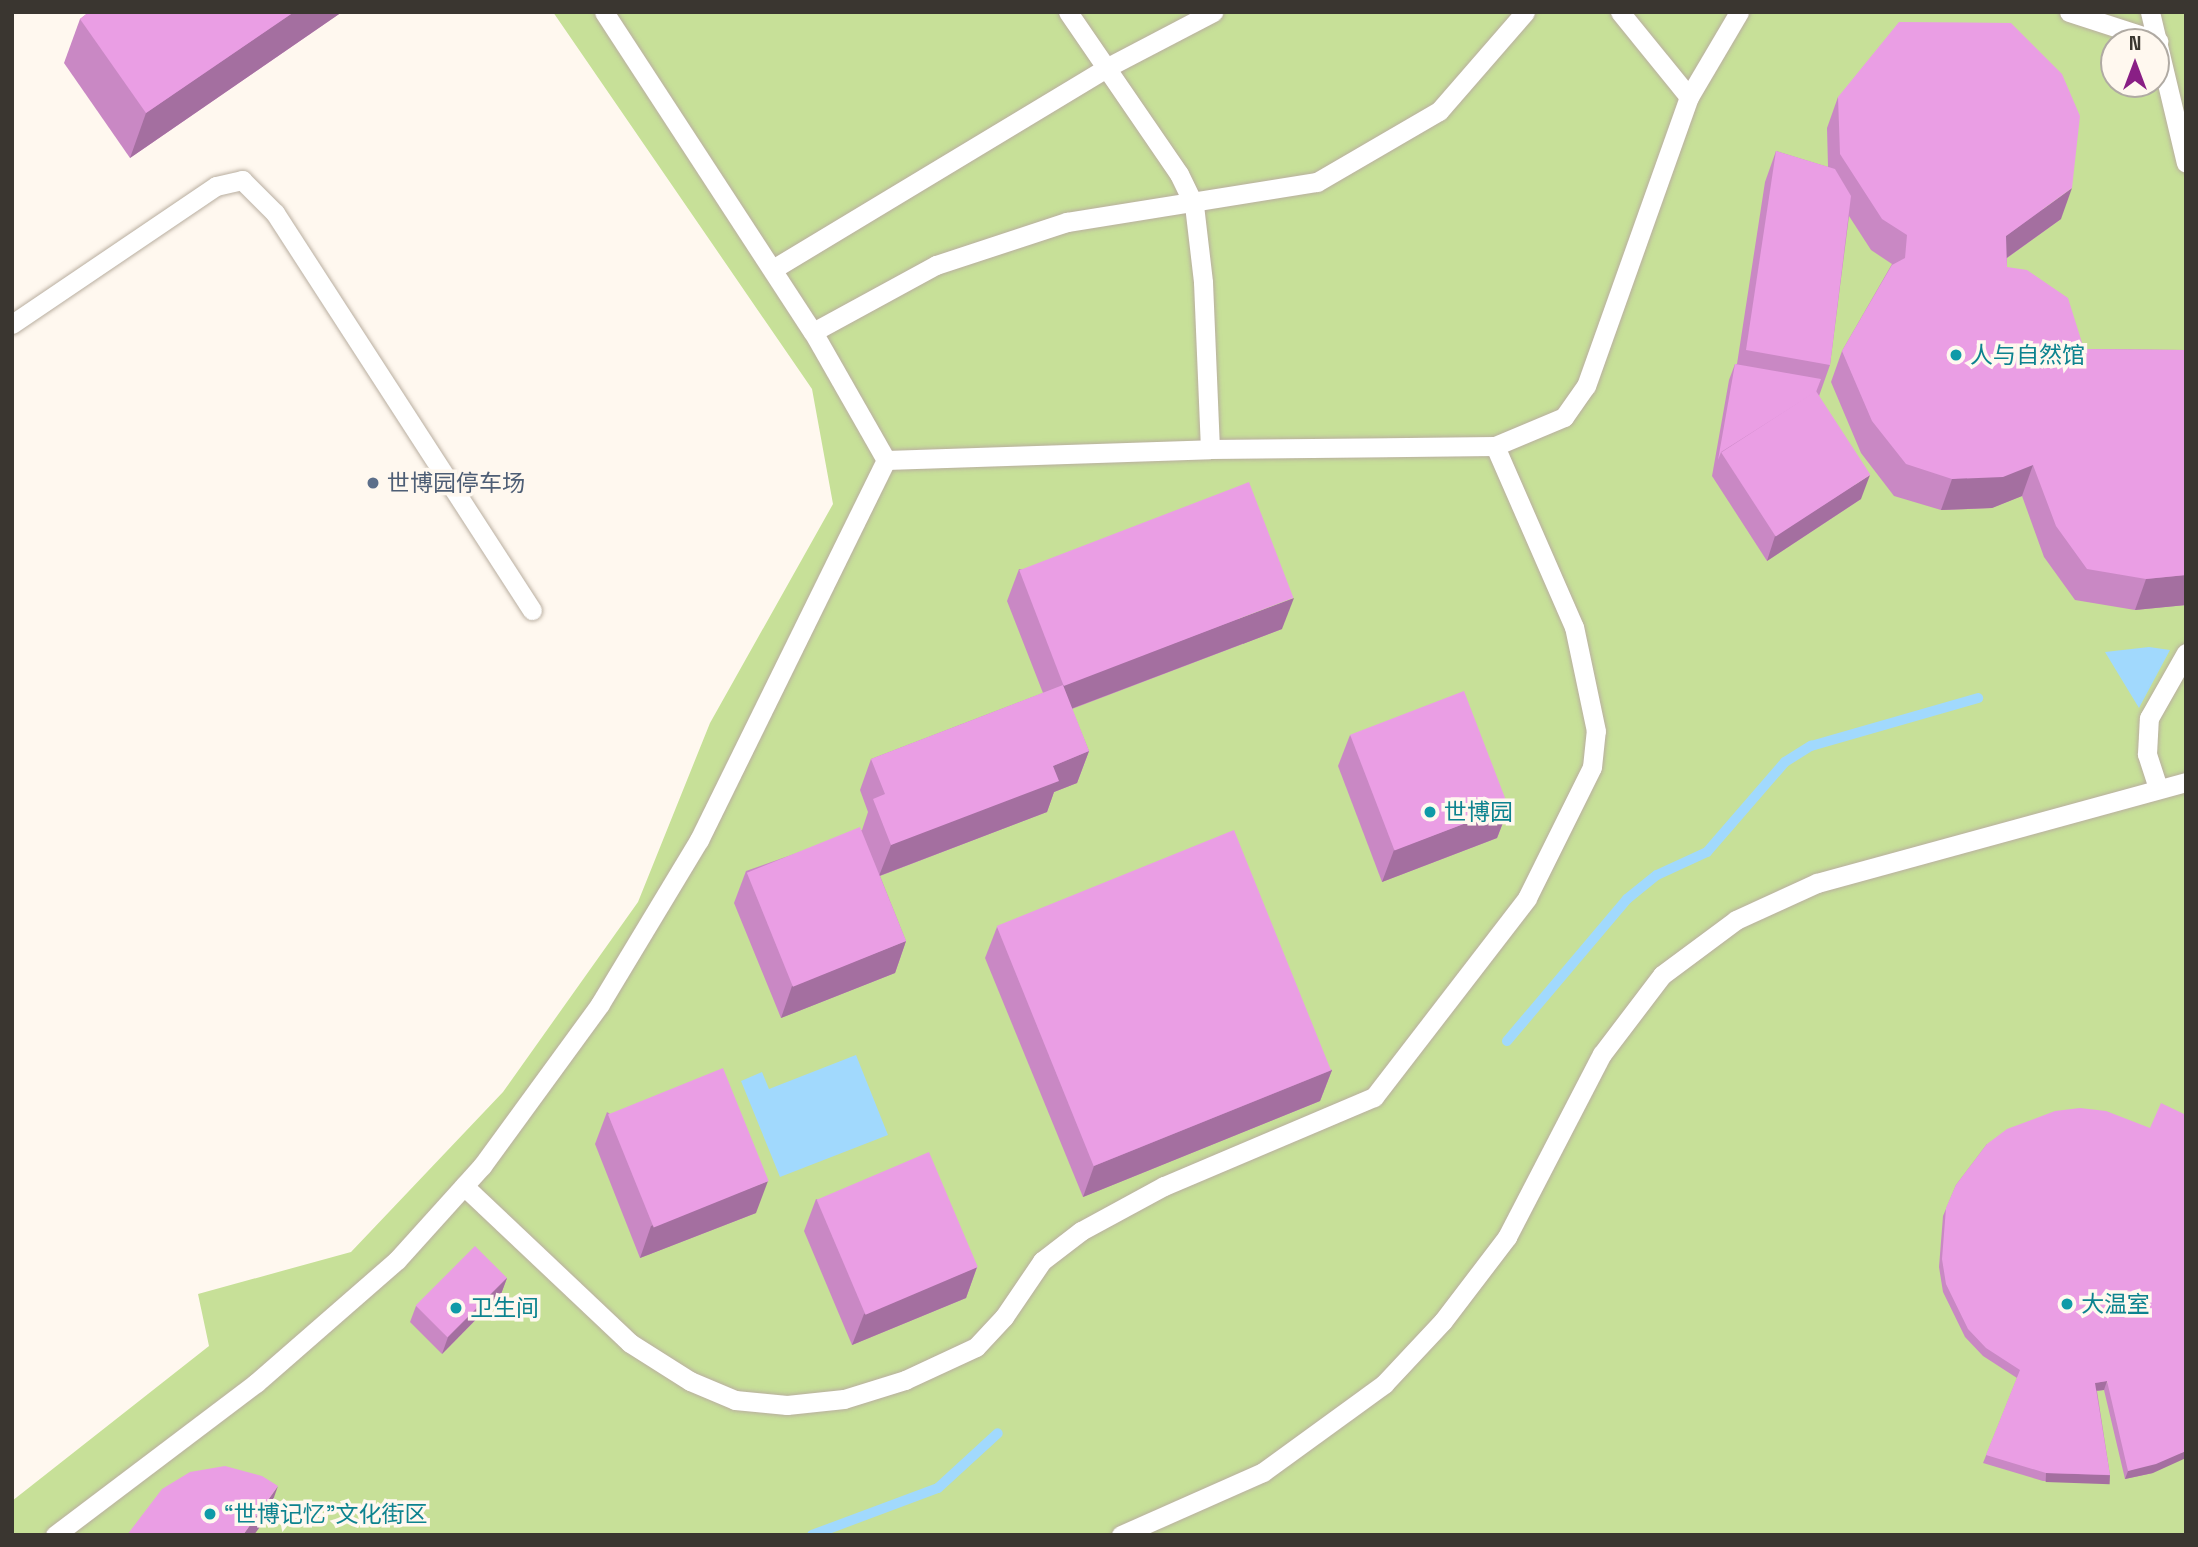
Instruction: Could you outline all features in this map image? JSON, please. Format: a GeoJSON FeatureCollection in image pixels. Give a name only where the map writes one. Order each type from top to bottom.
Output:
{"type":"FeatureCollection","features":[{"type":"Feature","properties":{"kind":"lane"},"geometry":{"type":"LineString","coordinates":[[604,12],[813,332],[887,460]]}},
{"type":"Feature","properties":{"kind":"lane"},"geometry":{"type":"LineString","coordinates":[[1068,12],[1178,174],[1194,205],[1203,282],[1210,449]]}},
{"type":"Feature","properties":{"kind":"lane"},"geometry":{"type":"LineString","coordinates":[[773,269],[1106,68],[1213,12]]}},
{"type":"Feature","properties":{"kind":"lane"},"geometry":{"type":"LineString","coordinates":[[813,332],[936,265],[1067,222],[1194,205],[1317,182],[1439,111],[1525,12]]}},
{"type":"Feature","properties":{"kind":"lane"},"geometry":{"type":"LineString","coordinates":[[1620,12],[1689,97]]}},
{"type":"Feature","properties":{"kind":"lane"},"geometry":{"type":"LineString","coordinates":[[887,460],[1210,449],[1495,446],[1564,417],[1586,386],[1689,97],[1739,12]]}},
{"type":"Feature","properties":{"kind":"lane"},"geometry":{"type":"LineString","coordinates":[[2069,12],[2118,28]]}},
{"type":"Feature","properties":{"kind":"lane"},"geometry":{"type":"LineString","coordinates":[[2170,93],[2186,163]]}},
{"type":"Feature","properties":{"kind":"lane"},"geometry":{"type":"LineString","coordinates":[[12,324],[216,186],[242,180],[275,213],[532,610]]}},
{"type":"Feature","properties":{"kind":"lane"},"geometry":{"type":"LineString","coordinates":[[464,1186],[630,1343],[690,1381],[736,1400],[787,1405],[844,1399],[905,1380],[976,1347],[1004,1317],[1042,1262],[1081,1231],[1164,1186],[1374,1097],[1527,898],[1592,767],[1596,731],[1574,627],[1495,446]]}},
{"type":"Feature","properties":{"kind":"lane"},"geometry":{"type":"LineString","coordinates":[[55,1535],[256,1382],[397,1260],[464,1186],[600,1004],[699,840],[887,460]]}},
{"type":"Feature","properties":{"kind":"lane"},"geometry":{"type":"LineString","coordinates":[[2158,788],[2147,754],[2149,718],[2186,653]]}},
{"type":"Feature","properties":{"kind":"lane"},"geometry":{"type":"LineString","coordinates":[[1121,1535],[1263,1472],[1384,1384],[1443,1321],[1507,1237],[1602,1054],[1662,975],[1736,920],[1817,883],[2186,782]]}},
{"type":"Feature","properties":{"kind":"green space","name":"世博园"},"geometry":{"type":"Polygon","coordinates":[[[553,12],[2186,12],[2186,1535],[12,1535],[12,1501],[209,1346],[198,1294],[351,1252],[503,1092],[638,902],[710,723],[833,504],[812,389],[553,12]]]}},
{"type":"Feature","properties":{"kind":"water"},"geometry":{"type":"Polygon","coordinates":[[[2149,647],[2170,650],[2139,708],[2105,652],[2149,647]]]}},
{"type":"Feature","properties":{"kind":"water"},"geometry":{"type":"Polygon","coordinates":[[[856,1055],[888,1135],[780,1177],[741,1081],[762,1072],[769,1089],[856,1055]]]}},
{"type":"Feature","properties":{"kind":"building"},"geometry":{"type":"Polygon","coordinates":[[[89,12],[294,12],[146,113],[80,19],[89,12]]]}},
{"type":"Feature","properties":{"kind":"building","name":"人与自然馆"},"geometry":{"type":"Polygon","coordinates":[[[1899,22],[2011,23],[2062,74],[2080,116],[2072,188],[2006,236],[2007,267],[2027,270],[2068,298],[2084,349],[2186,350],[2186,575],[2146,579],[2087,569],[2056,526],[2033,465],[2003,477],[1952,479],[1906,464],[1872,421],[1842,351],[1892,265],[1905,258],[1907,235],[1882,219],[1840,154],[1838,97],[1899,22]]]}},
{"type":"Feature","properties":{"kind":"building"},"geometry":{"type":"Polygon","coordinates":[[[1776,151],[1835,169],[1851,196],[1830,365],[1746,350],[1776,151]]]}},
{"type":"Feature","properties":{"kind":"building"},"geometry":{"type":"Polygon","coordinates":[[[1735,364],[1821,379],[1816,392],[1721,452],[1718,460],[1735,364]]]}},
{"type":"Feature","properties":{"kind":"building"},"geometry":{"type":"Polygon","coordinates":[[[1816,391],[1870,475],[1776,536],[1721,453],[1816,391]]]}},
{"type":"Feature","properties":{"kind":"building"},"geometry":{"type":"Polygon","coordinates":[[[1249,482],[1293,598],[1064,686],[1019,570],[1249,482]]]}},
{"type":"Feature","properties":{"kind":"building"},"geometry":{"type":"Polygon","coordinates":[[[1063,685],[1089,751],[1053,766],[1059,781],[891,845],[873,799],[885,794],[871,759],[1063,685]]]}},
{"type":"Feature","properties":{"kind":"building"},"geometry":{"type":"Polygon","coordinates":[[[1464,691],[1508,807],[1395,850],[1350,735],[1464,691]]]}},
{"type":"Feature","properties":{"kind":"building"},"geometry":{"type":"Polygon","coordinates":[[[860,827],[906,941],[793,987],[747,873],[860,827]]]}},
{"type":"Feature","properties":{"kind":"building"},"geometry":{"type":"Polygon","coordinates":[[[1234,830],[1331,1070],[1094,1166],[997,926],[1234,830]]]}},
{"type":"Feature","properties":{"kind":"building"},"geometry":{"type":"Polygon","coordinates":[[[723,1068],[769,1181],[654,1228],[608,1114],[723,1068]]]}},
{"type":"Feature","properties":{"kind":"building","name":"大温室"},"geometry":{"type":"Polygon","coordinates":[[[2161,1103],[2186,1115],[2186,1451],[2156,1464],[2128,1471],[2107,1381],[2095,1383],[2110,1475],[2046,1473],[1986,1455],[2020,1370],[1986,1348],[1968,1329],[1946,1284],[1942,1259],[1946,1208],[1956,1185],[1987,1144],[2007,1129],[2055,1111],[2080,1108],[2106,1111],[2150,1128],[2161,1103]]]}},
{"type":"Feature","properties":{"kind":"building"},"geometry":{"type":"Polygon","coordinates":[[[929,1152],[978,1267],[866,1315],[817,1200],[929,1152]]]}},
{"type":"Feature","properties":{"kind":"building","name":"卫生间"},"geometry":{"type":"Polygon","coordinates":[[[475,1246],[507,1278],[447,1337],[416,1305],[475,1246]]]}},
{"type":"Feature","properties":{"kind":"building"},"geometry":{"type":"Polygon","coordinates":[[[225,1466],[262,1476],[278,1486],[243,1535],[127,1535],[162,1489],[190,1472],[225,1466]]]}},
{"type":"Feature","properties":{"kind":"waterway"},"geometry":{"type":"LineString","coordinates":[[1507,1041],[1627,899],[1657,875],[1707,852],[1785,762],[1811,746],[1978,698]]}},
{"type":"Feature","properties":{"kind":"waterway"},"geometry":{"type":"LineString","coordinates":[[812,1535],[938,1488],[998,1433]]}},
{"type":"Feature","properties":{"kind":"place","name":"人与自然馆"},"geometry":{"type":"Point","coordinates":[1956,355]}},
{"type":"Feature","properties":{"kind":"place","name":"世博园停车场"},"geometry":{"type":"Point","coordinates":[373,483]}},
{"type":"Feature","properties":{"kind":"place","name":"世博园"},"geometry":{"type":"Point","coordinates":[1430,812]}},
{"type":"Feature","properties":{"kind":"place","name":"大温室"},"geometry":{"type":"Point","coordinates":[2067,1304]}},
{"type":"Feature","properties":{"kind":"place","name":"卫生间"},"geometry":{"type":"Point","coordinates":[456,1308]}},
{"type":"Feature","properties":{"kind":"place","name":"“世博记忆”文化街区"},"geometry":{"type":"Point","coordinates":[210,1514]}}]}
